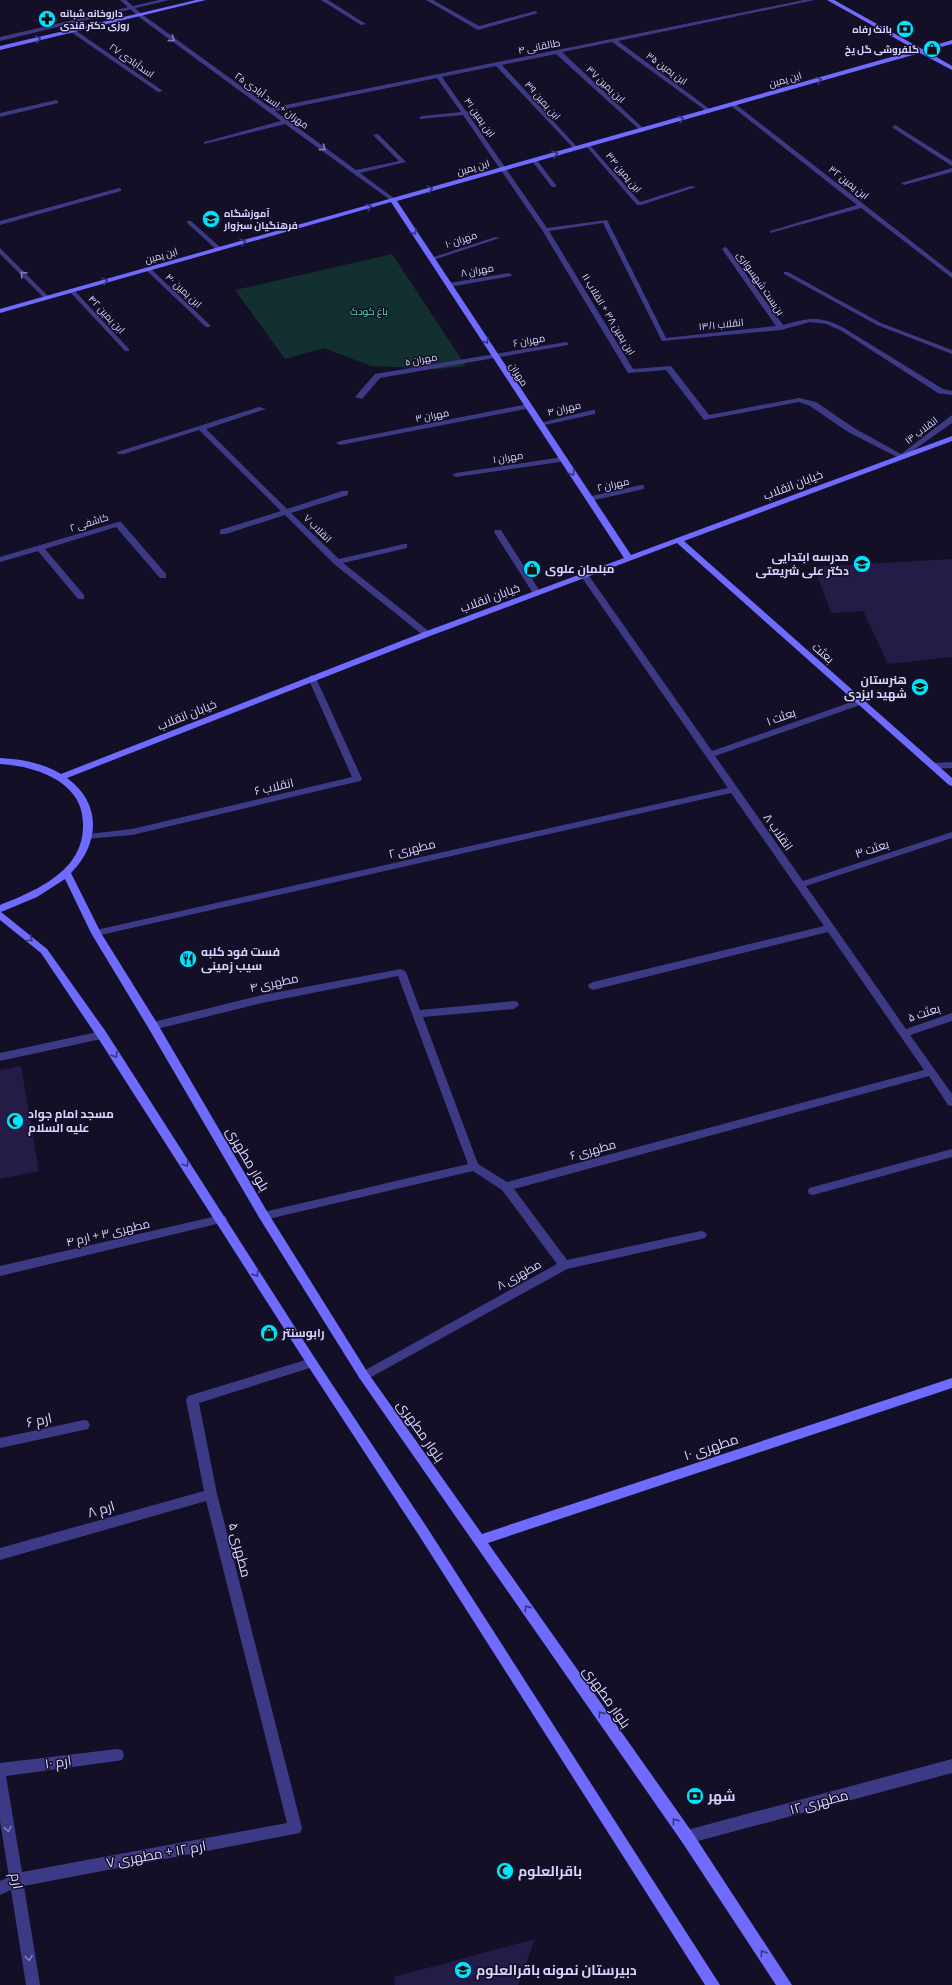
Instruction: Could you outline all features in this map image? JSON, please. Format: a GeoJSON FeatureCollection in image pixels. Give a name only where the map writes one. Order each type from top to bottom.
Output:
{"type":"FeatureCollection","features":[{"type":"Feature","properties":{"kind":"main road"},"geometry":{"type":"LineString","coordinates":[[0,48],[141,16],[203,0]]}},
{"type":"Feature","properties":{"kind":"main road"},"geometry":{"type":"LineString","coordinates":[[830,0],[952,68]]}},
{"type":"Feature","properties":{"kind":"main road","name":"ابن یمین"},"geometry":{"type":"LineString","coordinates":[[0,311],[952,42]]}},
{"type":"Feature","properties":{"kind":"main road","name":"مهران"},"geometry":{"type":"LineString","coordinates":[[393,200],[629,559]]}},
{"type":"Feature","properties":{"kind":"main road","name":"خیابان انقلاب"},"geometry":{"type":"LineString","coordinates":[[60,778],[427,634],[952,438]]}},
{"type":"Feature","properties":{"kind":"main road","name":"بعثت"},"geometry":{"type":"LineString","coordinates":[[678,540],[952,783]]}},
{"type":"Feature","properties":{"kind":"main road"},"geometry":{"type":"LineString","coordinates":[[0,761],[36,767],[60,778],[79,794],[88,814],[88,837],[81,855],[67,873],[35,895],[0,909]]}},
{"type":"Feature","properties":{"kind":"main road","name":"بلوار مطهری"},"geometry":{"type":"LineString","coordinates":[[67,873],[96,933],[153,1026],[264,1216],[364,1376],[687,1838],[785,1985]]}},
{"type":"Feature","properties":{"kind":"main road"},"geometry":{"type":"LineString","coordinates":[[0,915],[44,951],[102,1035],[312,1363],[424,1533],[713,1985]]}},
{"type":"Feature","properties":{"kind":"main road","name":"مطهری ۱۰"},"geometry":{"type":"LineString","coordinates":[[480,1540],[952,1383]]}},
{"type":"Feature","properties":{"kind":"street","name":"مهران + اسد آبادی ۲۵"},"geometry":{"type":"LineString","coordinates":[[122,0],[141,16],[393,200]]}},
{"type":"Feature","properties":{"kind":"street"},"geometry":{"type":"LineString","coordinates":[[0,39],[166,0]]}},
{"type":"Feature","properties":{"kind":"street"},"geometry":{"type":"LineString","coordinates":[[324,0],[363,24]]}},
{"type":"Feature","properties":{"kind":"street"},"geometry":{"type":"LineString","coordinates":[[429,0],[478,28],[536,13]]}},
{"type":"Feature","properties":{"kind":"street","name":"طالقانی ۴"},"geometry":{"type":"LineString","coordinates":[[270,110],[812,0]]}},
{"type":"Feature","properties":{"kind":"street","name":"اسدآبادی ۲۷"},"geometry":{"type":"LineString","coordinates":[[74,31],[160,91]]}},
{"type":"Feature","properties":{"kind":"street","name":"ابن یمین ۳۵"},"geometry":{"type":"LineString","coordinates":[[613,40],[709,111]]}},
{"type":"Feature","properties":{"kind":"street","name":"ابن یمین ۳۷"},"geometry":{"type":"LineString","coordinates":[[558,52],[642,130]]}},
{"type":"Feature","properties":{"kind":"street","name":"ابن یمین ۳۹"},"geometry":{"type":"LineString","coordinates":[[498,64],[575,148]]}},
{"type":"Feature","properties":{"kind":"street","name":"ابن یمین ۴۱"},"geometry":{"type":"LineString","coordinates":[[439,76],[467,113],[504,168]]}},
{"type":"Feature","properties":{"kind":"street"},"geometry":{"type":"LineString","coordinates":[[0,115],[56,102]]}},
{"type":"Feature","properties":{"kind":"street","name":"ابن یمین ۳۲"},"geometry":{"type":"LineString","coordinates":[[732,104],[952,276]]}},
{"type":"Feature","properties":{"kind":"street"},"geometry":{"type":"LineString","coordinates":[[422,118],[467,113]]}},
{"type":"Feature","properties":{"kind":"street"},"geometry":{"type":"LineString","coordinates":[[206,143],[286,122]]}},
{"type":"Feature","properties":{"kind":"street"},"geometry":{"type":"LineString","coordinates":[[895,127],[952,164]]}},
{"type":"Feature","properties":{"kind":"street"},"geometry":{"type":"LineString","coordinates":[[355,172],[403,162],[376,135]]}},
{"type":"Feature","properties":{"kind":"street","name":"ابن یمین ۳۴"},"geometry":{"type":"LineString","coordinates":[[588,145],[639,204],[693,187]]}},
{"type":"Feature","properties":{"kind":"street"},"geometry":{"type":"LineString","coordinates":[[534,160],[554,186]]}},
{"type":"Feature","properties":{"kind":"street","name":"ابن یمین ۳۸ + انقلاب ۱۱"},"geometry":{"type":"LineString","coordinates":[[504,168],[546,230],[631,370],[668,368],[707,418],[799,400],[813,404],[850,430],[901,457]]}},
{"type":"Feature","properties":{"kind":"street"},"geometry":{"type":"LineString","coordinates":[[904,183],[952,170]]}},
{"type":"Feature","properties":{"kind":"street"},"geometry":{"type":"LineString","coordinates":[[0,223],[119,190]]}},
{"type":"Feature","properties":{"kind":"street"},"geometry":{"type":"LineString","coordinates":[[772,232],[862,205]]}},
{"type":"Feature","properties":{"kind":"street"},"geometry":{"type":"LineString","coordinates":[[189,222],[219,249]]}},
{"type":"Feature","properties":{"kind":"street","name":"انقلاب ۱۳/۱"},"geometry":{"type":"LineString","coordinates":[[546,230],[605,222],[664,340],[781,328],[810,320],[828,322],[842,329],[941,391],[952,393]]}},
{"type":"Feature","properties":{"kind":"street","name":"مهران ۱۰"},"geometry":{"type":"LineString","coordinates":[[432,259],[497,238]]}},
{"type":"Feature","properties":{"kind":"street","name":"بن‌بست شهسواری"},"geometry":{"type":"LineString","coordinates":[[725,249],[781,328]]}},
{"type":"Feature","properties":{"kind":"street"},"geometry":{"type":"LineString","coordinates":[[0,250],[47,298]]}},
{"type":"Feature","properties":{"kind":"street","name":"ابن یمین ۴۰"},"geometry":{"type":"LineString","coordinates":[[148,269],[208,326]]}},
{"type":"Feature","properties":{"kind":"street"},"geometry":{"type":"LineString","coordinates":[[786,273],[879,324],[952,352]]}},
{"type":"Feature","properties":{"kind":"street","name":"مهران ۸"},"geometry":{"type":"LineString","coordinates":[[449,286],[509,275]]}},
{"type":"Feature","properties":{"kind":"street","name":"ابن یمین ۴۲"},"geometry":{"type":"LineString","coordinates":[[72,291],[127,350]]}},
{"type":"Feature","properties":{"kind":"street","name":"مهران ۶"},"geometry":{"type":"LineString","coordinates":[[495,356],[566,344]]}},
{"type":"Feature","properties":{"kind":"street","name":"مهران ۵"},"geometry":{"type":"LineString","coordinates":[[359,398],[378,376],[495,356]]}},
{"type":"Feature","properties":{"kind":"street","name":"مهران ۳"},"geometry":{"type":"LineString","coordinates":[[340,443],[528,406]]}},
{"type":"Feature","properties":{"kind":"street"},"geometry":{"type":"LineString","coordinates":[[121,452],[262,410]]}},
{"type":"Feature","properties":{"kind":"street","name":"مهران ۴"},"geometry":{"type":"LineString","coordinates":[[540,424],[592,412]]}},
{"type":"Feature","properties":{"kind":"street","name":"انقلاب ۱۳"},"geometry":{"type":"LineString","coordinates":[[901,457],[949,422],[952,417]]}},
{"type":"Feature","properties":{"kind":"street","name":"انقلاب ۷"},"geometry":{"type":"LineString","coordinates":[[201,428],[287,511],[337,562],[427,634]]}},
{"type":"Feature","properties":{"kind":"street","name":"مهران ۱"},"geometry":{"type":"LineString","coordinates":[[456,475],[563,459]]}},
{"type":"Feature","properties":{"kind":"street","name":"مهران ۲"},"geometry":{"type":"LineString","coordinates":[[590,499],[640,487]]}},
{"type":"Feature","properties":{"kind":"street"},"geometry":{"type":"LineString","coordinates":[[223,532],[345,494]]}},
{"type":"Feature","properties":{"kind":"street","name":"کاشفی ۲"},"geometry":{"type":"LineString","coordinates":[[0,560],[118,524],[163,576]]}},
{"type":"Feature","properties":{"kind":"street"},"geometry":{"type":"LineString","coordinates":[[498,532],[537,593]]}},
{"type":"Feature","properties":{"kind":"street"},"geometry":{"type":"LineString","coordinates":[[337,562],[404,546]]}},
{"type":"Feature","properties":{"kind":"street"},"geometry":{"type":"LineString","coordinates":[[40,548],[81,597]]}},
{"type":"Feature","properties":{"kind":"street","name":"انقلاب ۸"},"geometry":{"type":"LineString","coordinates":[[584,576],[952,1102]]}},
{"type":"Feature","properties":{"kind":"street","name":"انقلاب ۶"},"geometry":{"type":"LineString","coordinates":[[88,837],[132,832],[357,779],[312,678]]}},
{"type":"Feature","properties":{"kind":"street","name":"بعثت ۱"},"geometry":{"type":"LineString","coordinates":[[710,755],[860,702]]}},
{"type":"Feature","properties":{"kind":"street"},"geometry":{"type":"LineString","coordinates":[[933,766],[952,765]]}},
{"type":"Feature","properties":{"kind":"street","name":"مطهری ۲"},"geometry":{"type":"LineString","coordinates":[[96,933],[734,789]]}},
{"type":"Feature","properties":{"kind":"street","name":"بعثت ۳"},"geometry":{"type":"LineString","coordinates":[[800,885],[952,835]]}},
{"type":"Feature","properties":{"kind":"street"},"geometry":{"type":"LineString","coordinates":[[594,986],[830,928]]}},
{"type":"Feature","properties":{"kind":"street","name":"مطهری ۴"},"geometry":{"type":"LineString","coordinates":[[153,1026],[262,998],[401,972],[416,1014]]}},
{"type":"Feature","properties":{"kind":"street"},"geometry":{"type":"LineString","coordinates":[[514,1005],[416,1014],[474,1167],[506,1187],[564,1265]]}},
{"type":"Feature","properties":{"kind":"street","name":"بعثت ۵"},"geometry":{"type":"LineString","coordinates":[[904,1033],[952,1017]]}},
{"type":"Feature","properties":{"kind":"street"},"geometry":{"type":"LineString","coordinates":[[0,1057],[102,1035]]}},
{"type":"Feature","properties":{"kind":"street","name":"مطهری ۶"},"geometry":{"type":"LineString","coordinates":[[506,1187],[931,1072]]}},
{"type":"Feature","properties":{"kind":"street"},"geometry":{"type":"LineString","coordinates":[[813,1191],[952,1153]]}},
{"type":"Feature","properties":{"kind":"street"},"geometry":{"type":"LineString","coordinates":[[264,1216],[474,1167]]}},
{"type":"Feature","properties":{"kind":"street","name":"مطهری ۳ + ارم ۴"},"geometry":{"type":"LineString","coordinates":[[0,1271],[221,1219]]}},
{"type":"Feature","properties":{"kind":"street","name":"مطهری ۸"},"geometry":{"type":"LineString","coordinates":[[364,1376],[564,1265],[701,1235]]}},
{"type":"Feature","properties":{"kind":"street","name":"مطهری ۵"},"geometry":{"type":"LineString","coordinates":[[295,1828],[211,1494],[192,1400],[312,1363]]}},
{"type":"Feature","properties":{"kind":"street","name":"ارم ۶"},"geometry":{"type":"LineString","coordinates":[[0,1443],[84,1425]]}},
{"type":"Feature","properties":{"kind":"street","name":"ارم ۸"},"geometry":{"type":"LineString","coordinates":[[0,1554],[211,1494]]}},
{"type":"Feature","properties":{"kind":"street","name":"ارم ۱۰"},"geometry":{"type":"LineString","coordinates":[[0,1770],[117,1755]]}},
{"type":"Feature","properties":{"kind":"street","name":"مطهری ۱۲"},"geometry":{"type":"LineString","coordinates":[[687,1838],[952,1766]]}},
{"type":"Feature","properties":{"kind":"street","name":"ارم"},"geometry":{"type":"LineString","coordinates":[[0,1777],[33,1985]]}},
{"type":"Feature","properties":{"kind":"street","name":"ارم ۱۲ + مطهری ۷"},"geometry":{"type":"LineString","coordinates":[[0,1888],[17,1880],[295,1828]]}},
{"type":"Feature","properties":{"kind":"green space","name":"باغ کودک"},"geometry":{"type":"Polygon","coordinates":[[[392,254],[466,366],[438,369],[371,366],[324,348],[285,359],[235,290],[392,254]]]}},
{"type":"Feature","properties":{"kind":"building"},"geometry":{"type":"Polygon","coordinates":[[[952,559],[952,657],[888,664],[863,611],[831,613],[814,567],[952,559]]]}},
{"type":"Feature","properties":{"kind":"building","name":"مسجد امام جواد علیه السلام"},"geometry":{"type":"Polygon","coordinates":[[[21,1066],[39,1171],[0,1179],[0,1070],[21,1066]]]}},
{"type":"Feature","properties":{"kind":"building","name":"دبیرستان نمونه باقرالعلوم"},"geometry":{"type":"Polygon","coordinates":[[[535,1939],[518,1985],[395,1985],[394,1977],[535,1939]]]}},
{"type":"Feature","properties":{"kind":"place","name":"داروخانه شبانه روزی دکتر قندی"},"geometry":{"type":"Point","coordinates":[47,19]}},
{"type":"Feature","properties":{"kind":"place","name":"بانک رفاه"},"geometry":{"type":"Point","coordinates":[905,29]}},
{"type":"Feature","properties":{"kind":"place","name":"گلفروشی گل یخ"},"geometry":{"type":"Point","coordinates":[932,49]}},
{"type":"Feature","properties":{"kind":"place","name":"آموزشگاه فرهنگیان سبزوار"},"geometry":{"type":"Point","coordinates":[211,219]}},
{"type":"Feature","properties":{"kind":"place","name":"مدرسه ابتدایی دکتر علی شریعتی"},"geometry":{"type":"Point","coordinates":[862,564]}},
{"type":"Feature","properties":{"kind":"place","name":"مبلمان علوی"},"geometry":{"type":"Point","coordinates":[532,569]}},
{"type":"Feature","properties":{"kind":"place","name":"هنرستان شهید ایزدی"},"geometry":{"type":"Point","coordinates":[920,687]}},
{"type":"Feature","properties":{"kind":"place","name":"فست فود کلبه سیب زمینی"},"geometry":{"type":"Point","coordinates":[188,959]}},
{"type":"Feature","properties":{"kind":"place","name":"مسجد امام جواد علیه السلام"},"geometry":{"type":"Point","coordinates":[15,1121]}},
{"type":"Feature","properties":{"kind":"place","name":"رابوسنتر"},"geometry":{"type":"Point","coordinates":[269,1333]}},
{"type":"Feature","properties":{"kind":"place","name":"شهر"},"geometry":{"type":"Point","coordinates":[695,1796]}},
{"type":"Feature","properties":{"kind":"place","name":"باقرالعلوم"},"geometry":{"type":"Point","coordinates":[505,1871]}},
{"type":"Feature","properties":{"kind":"place","name":"دبیرستان نمونه باقرالعلوم"},"geometry":{"type":"Point","coordinates":[463,1970]}}]}
